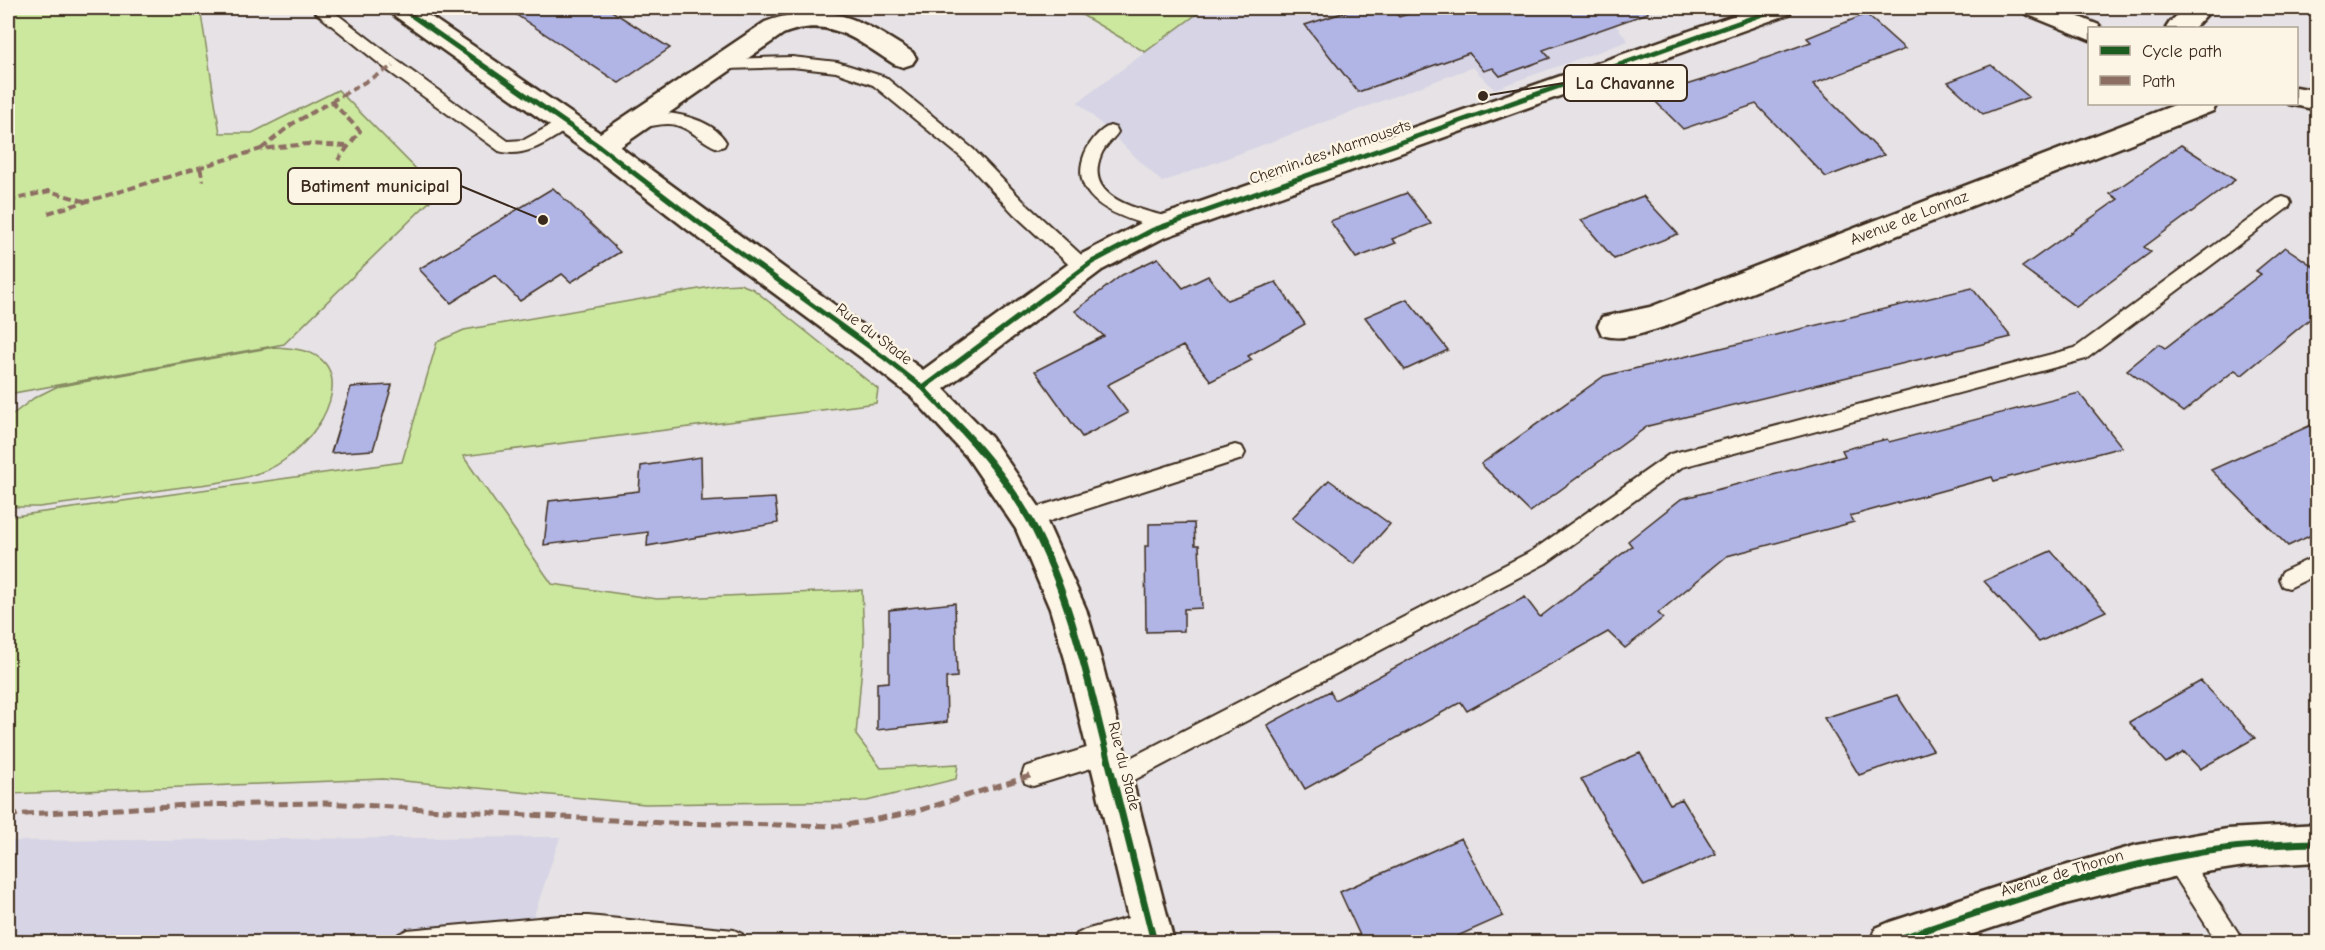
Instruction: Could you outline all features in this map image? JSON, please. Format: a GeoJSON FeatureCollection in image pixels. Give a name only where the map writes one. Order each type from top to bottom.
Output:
{"type":"FeatureCollection","features":[{"type":"Feature","properties":{"kind":"street","name":"Rue du Stade"},"geometry":{"type":"LineString","coordinates":[[401,8],[600,147],[923,388],[979,447],[1028,519],[1051,564],[1068,609],[1152,933]]}},
{"type":"Feature","properties":{"kind":"street","name":"Chemin des Marmousets"},"geometry":{"type":"LineString","coordinates":[[923,388],[1084,268],[1121,245],[1169,224],[1780,8]]}},
{"type":"Feature","properties":{"kind":"street"},"geometry":{"type":"LineString","coordinates":[[2035,8],[2088,30]]}},
{"type":"Feature","properties":{"kind":"street"},"geometry":{"type":"LineString","coordinates":[[2180,27],[2200,8]]}},
{"type":"Feature","properties":{"kind":"street"},"geometry":{"type":"LineString","coordinates":[[600,147],[787,20],[814,15],[838,18],[903,58]]}},
{"type":"Feature","properties":{"kind":"street"},"geometry":{"type":"LineString","coordinates":[[2298,96],[2318,101]]}},
{"type":"Feature","properties":{"kind":"street","name":"Avenue de Lonnaz"},"geometry":{"type":"LineString","coordinates":[[1613,326],[1656,317],[2200,105]]}},
{"type":"Feature","properties":{"kind":"street","name":"Avenue de Thonon"},"geometry":{"type":"LineString","coordinates":[[1890,942],[2088,878],[2175,856],[2232,848],[2318,843]]}},
{"type":"Feature","properties":{"kind":"lane"},"geometry":{"type":"LineString","coordinates":[[320,8],[393,66],[505,147],[527,146],[564,124]]}},
{"type":"Feature","properties":{"kind":"lane"},"geometry":{"type":"LineString","coordinates":[[725,64],[792,62],[833,66],[879,81],[967,153],[1020,209],[1084,268]]}},
{"type":"Feature","properties":{"kind":"lane"},"geometry":{"type":"LineString","coordinates":[[639,122],[658,117],[682,119],[718,142]]}},
{"type":"Feature","properties":{"kind":"lane"},"geometry":{"type":"LineString","coordinates":[[1110,132],[1096,146],[1091,158],[1091,178],[1097,192],[1118,209],[1169,224]]}},
{"type":"Feature","properties":{"kind":"lane"},"geometry":{"type":"LineString","coordinates":[[1033,775],[1110,766],[1539,557],[1677,460],[2080,354],[2283,203]]}},
{"type":"Feature","properties":{"kind":"lane"},"geometry":{"type":"LineString","coordinates":[[1028,519],[1235,453]]}},
{"type":"Feature","properties":{"kind":"lane"},"geometry":{"type":"LineString","coordinates":[[2289,579],[2318,564]]}},
{"type":"Feature","properties":{"kind":"lane"},"geometry":{"type":"LineString","coordinates":[[2175,856],[2231,942]]}},
{"type":"Feature","properties":{"kind":"lane"},"geometry":{"type":"LineString","coordinates":[[407,942],[560,928],[588,928],[734,942]]}},
{"type":"Feature","properties":{"kind":"lane"},"geometry":{"type":"LineString","coordinates":[[1085,942],[1152,933]]}},
{"type":"Feature","properties":{"kind":"shaded area"},"geometry":{"type":"Polygon","coordinates":[[[1205,8],[1663,8],[1615,24],[1628,41],[1494,89],[1473,67],[1162,182],[1078,102],[1205,8]]]}},
{"type":"Feature","properties":{"kind":"shaded area"},"geometry":{"type":"Polygon","coordinates":[[[560,837],[525,942],[8,942],[8,841],[560,837]]]}},
{"type":"Feature","properties":{"kind":"green space"},"geometry":{"type":"Polygon","coordinates":[[[8,8],[200,8],[220,133],[252,133],[338,90],[423,176],[432,199],[284,344],[8,394],[8,8]]]}},
{"type":"Feature","properties":{"kind":"green space"},"geometry":{"type":"Polygon","coordinates":[[[1070,8],[1205,8],[1145,52],[1070,8]]]}},
{"type":"Feature","properties":{"kind":"green space"},"geometry":{"type":"Polygon","coordinates":[[[740,284],[753,289],[878,389],[876,403],[463,456],[552,584],[657,599],[862,590],[864,642],[856,735],[881,768],[958,764],[956,779],[867,801],[645,804],[383,779],[8,794],[8,517],[402,462],[437,342],[464,330],[722,285],[740,284]]]}},
{"type":"Feature","properties":{"kind":"green space"},"geometry":{"type":"Polygon","coordinates":[[[274,347],[291,348],[315,355],[327,367],[331,375],[332,387],[329,404],[317,426],[299,448],[277,465],[247,477],[211,484],[39,507],[18,507],[8,504],[8,418],[34,398],[56,387],[274,347]]]}},
{"type":"Feature","properties":{"kind":"building"},"geometry":{"type":"Polygon","coordinates":[[[506,8],[607,8],[670,48],[619,83],[506,8]]]}},
{"type":"Feature","properties":{"kind":"building"},"geometry":{"type":"Polygon","coordinates":[[[1358,8],[1391,8],[1399,17],[1427,8],[1647,8],[1648,13],[1543,50],[1550,58],[1500,76],[1493,68],[1484,71],[1469,53],[1358,92],[1305,25],[1358,8]]]}},
{"type":"Feature","properties":{"kind":"building"},"geometry":{"type":"Polygon","coordinates":[[[1866,14],[1905,49],[1813,84],[1884,155],[1826,177],[1756,104],[1683,129],[1650,96],[1811,42],[1807,38],[1866,14]]]}},
{"type":"Feature","properties":{"kind":"building"},"geometry":{"type":"Polygon","coordinates":[[[1991,65],[2029,97],[1983,114],[1948,82],[1991,65]]]}},
{"type":"Feature","properties":{"kind":"building"},"geometry":{"type":"Polygon","coordinates":[[[2181,145],[2235,180],[2144,247],[2151,252],[2076,307],[2022,267],[2118,199],[2110,194],[2181,145]]]}},
{"type":"Feature","properties":{"kind":"building"},"geometry":{"type":"Polygon","coordinates":[[[553,188],[620,252],[571,282],[562,274],[520,301],[495,275],[451,303],[419,269],[553,188]]]}},
{"type":"Feature","properties":{"kind":"building"},"geometry":{"type":"Polygon","coordinates":[[[1407,193],[1431,224],[1392,239],[1396,243],[1356,258],[1330,221],[1407,193]]]}},
{"type":"Feature","properties":{"kind":"building"},"geometry":{"type":"Polygon","coordinates":[[[1643,196],[1678,234],[1614,259],[1581,220],[1643,196]]]}},
{"type":"Feature","properties":{"kind":"building"},"geometry":{"type":"Polygon","coordinates":[[[2285,247],[2317,269],[2317,313],[2242,375],[2235,370],[2183,412],[2127,370],[2159,344],[2165,348],[2261,274],[2256,271],[2285,247]]]}},
{"type":"Feature","properties":{"kind":"building"},"geometry":{"type":"Polygon","coordinates":[[[1158,258],[1183,288],[1208,276],[1227,300],[1276,282],[1305,324],[1248,356],[1252,360],[1211,381],[1183,346],[1107,385],[1128,413],[1082,437],[1035,371],[1104,336],[1075,311],[1122,275],[1158,258]]]}},
{"type":"Feature","properties":{"kind":"building"},"geometry":{"type":"Polygon","coordinates":[[[1972,288],[2011,337],[1648,426],[1530,512],[1481,464],[1604,376],[1972,288]]]}},
{"type":"Feature","properties":{"kind":"building"},"geometry":{"type":"Polygon","coordinates":[[[1407,299],[1448,350],[1405,370],[1365,317],[1407,299]]]}},
{"type":"Feature","properties":{"kind":"building"},"geometry":{"type":"Polygon","coordinates":[[[392,385],[373,450],[331,453],[351,387],[392,385]]]}},
{"type":"Feature","properties":{"kind":"building"},"geometry":{"type":"Polygon","coordinates":[[[2079,393],[2122,447],[1994,481],[1992,477],[1850,516],[1854,522],[1727,556],[1658,613],[1663,618],[1625,648],[1608,632],[1467,711],[1461,702],[1305,789],[1267,725],[1330,691],[1335,700],[1525,597],[1540,617],[1632,546],[1628,541],[1681,499],[1845,456],[1842,450],[1887,439],[1889,442],[2079,393]]]}},
{"type":"Feature","properties":{"kind":"building"},"geometry":{"type":"Polygon","coordinates":[[[2318,422],[2318,532],[2288,546],[2211,470],[2318,422]]]}},
{"type":"Feature","properties":{"kind":"building"},"geometry":{"type":"Polygon","coordinates":[[[701,457],[702,502],[775,498],[778,523],[647,546],[648,532],[544,545],[549,501],[639,491],[641,466],[701,457]]]}},
{"type":"Feature","properties":{"kind":"building"},"geometry":{"type":"Polygon","coordinates":[[[1329,480],[1390,524],[1354,564],[1292,518],[1329,480]]]}},
{"type":"Feature","properties":{"kind":"building"},"geometry":{"type":"Polygon","coordinates":[[[1194,523],[1195,545],[1199,545],[1202,608],[1184,609],[1184,631],[1146,632],[1145,546],[1149,546],[1149,524],[1194,523]]]}},
{"type":"Feature","properties":{"kind":"building"},"geometry":{"type":"Polygon","coordinates":[[[2051,551],[2106,611],[2039,642],[1984,581],[2051,551]]]}},
{"type":"Feature","properties":{"kind":"building"},"geometry":{"type":"Polygon","coordinates":[[[955,603],[957,677],[946,678],[947,722],[877,730],[877,683],[889,682],[889,610],[955,603]]]}},
{"type":"Feature","properties":{"kind":"building"},"geometry":{"type":"Polygon","coordinates":[[[2201,681],[2255,738],[2200,769],[2184,752],[2166,763],[2129,722],[2201,681]]]}},
{"type":"Feature","properties":{"kind":"building"},"geometry":{"type":"Polygon","coordinates":[[[1897,695],[1933,750],[1859,775],[1824,718],[1897,695]]]}},
{"type":"Feature","properties":{"kind":"building"},"geometry":{"type":"Polygon","coordinates":[[[1640,753],[1670,804],[1682,799],[1716,854],[1644,886],[1581,779],[1640,753]]]}},
{"type":"Feature","properties":{"kind":"building"},"geometry":{"type":"Polygon","coordinates":[[[1461,838],[1503,916],[1444,942],[1363,942],[1340,892],[1461,838]]]}},
{"type":"Feature","properties":{"kind":"marked path"},"geometry":{"type":"LineString","coordinates":[[261,149],[292,124],[393,66]]}},
{"type":"Feature","properties":{"kind":"marked path"},"geometry":{"type":"LineString","coordinates":[[331,101],[360,131],[338,160]]}},
{"type":"Feature","properties":{"kind":"marked path"},"geometry":{"type":"LineString","coordinates":[[48,213],[261,149],[307,144],[348,146]]}},
{"type":"Feature","properties":{"kind":"marked path"},"geometry":{"type":"LineString","coordinates":[[200,167],[203,181]]}},
{"type":"Feature","properties":{"kind":"marked path"},"geometry":{"type":"LineString","coordinates":[[8,201],[49,191],[87,202]]}},
{"type":"Feature","properties":{"kind":"marked path"},"geometry":{"type":"LineString","coordinates":[[8,815],[189,805],[325,803],[664,823],[782,827],[841,826],[914,812],[1033,775]]}},
{"type":"Feature","properties":{"kind":"cycle path"},"geometry":{"type":"LineString","coordinates":[[401,8],[600,147],[698,222],[885,358],[923,388],[979,447],[1006,483],[1030,521],[1068,609],[1083,659],[1154,942]]}},
{"type":"Feature","properties":{"kind":"cycle path"},"geometry":{"type":"LineString","coordinates":[[923,388],[1092,262],[1153,230],[1780,8]]}},
{"type":"Feature","properties":{"kind":"cycle path"},"geometry":{"type":"LineString","coordinates":[[1890,942],[2030,895],[2137,865],[2227,848],[2318,843]]}},
{"type":"Feature","properties":{"kind":"place","name":"La Chavanne"},"geometry":{"type":"Point","coordinates":[1483,96]}},
{"type":"Feature","properties":{"kind":"place","name":"Batiment municipal"},"geometry":{"type":"Point","coordinates":[543,220]}}]}
